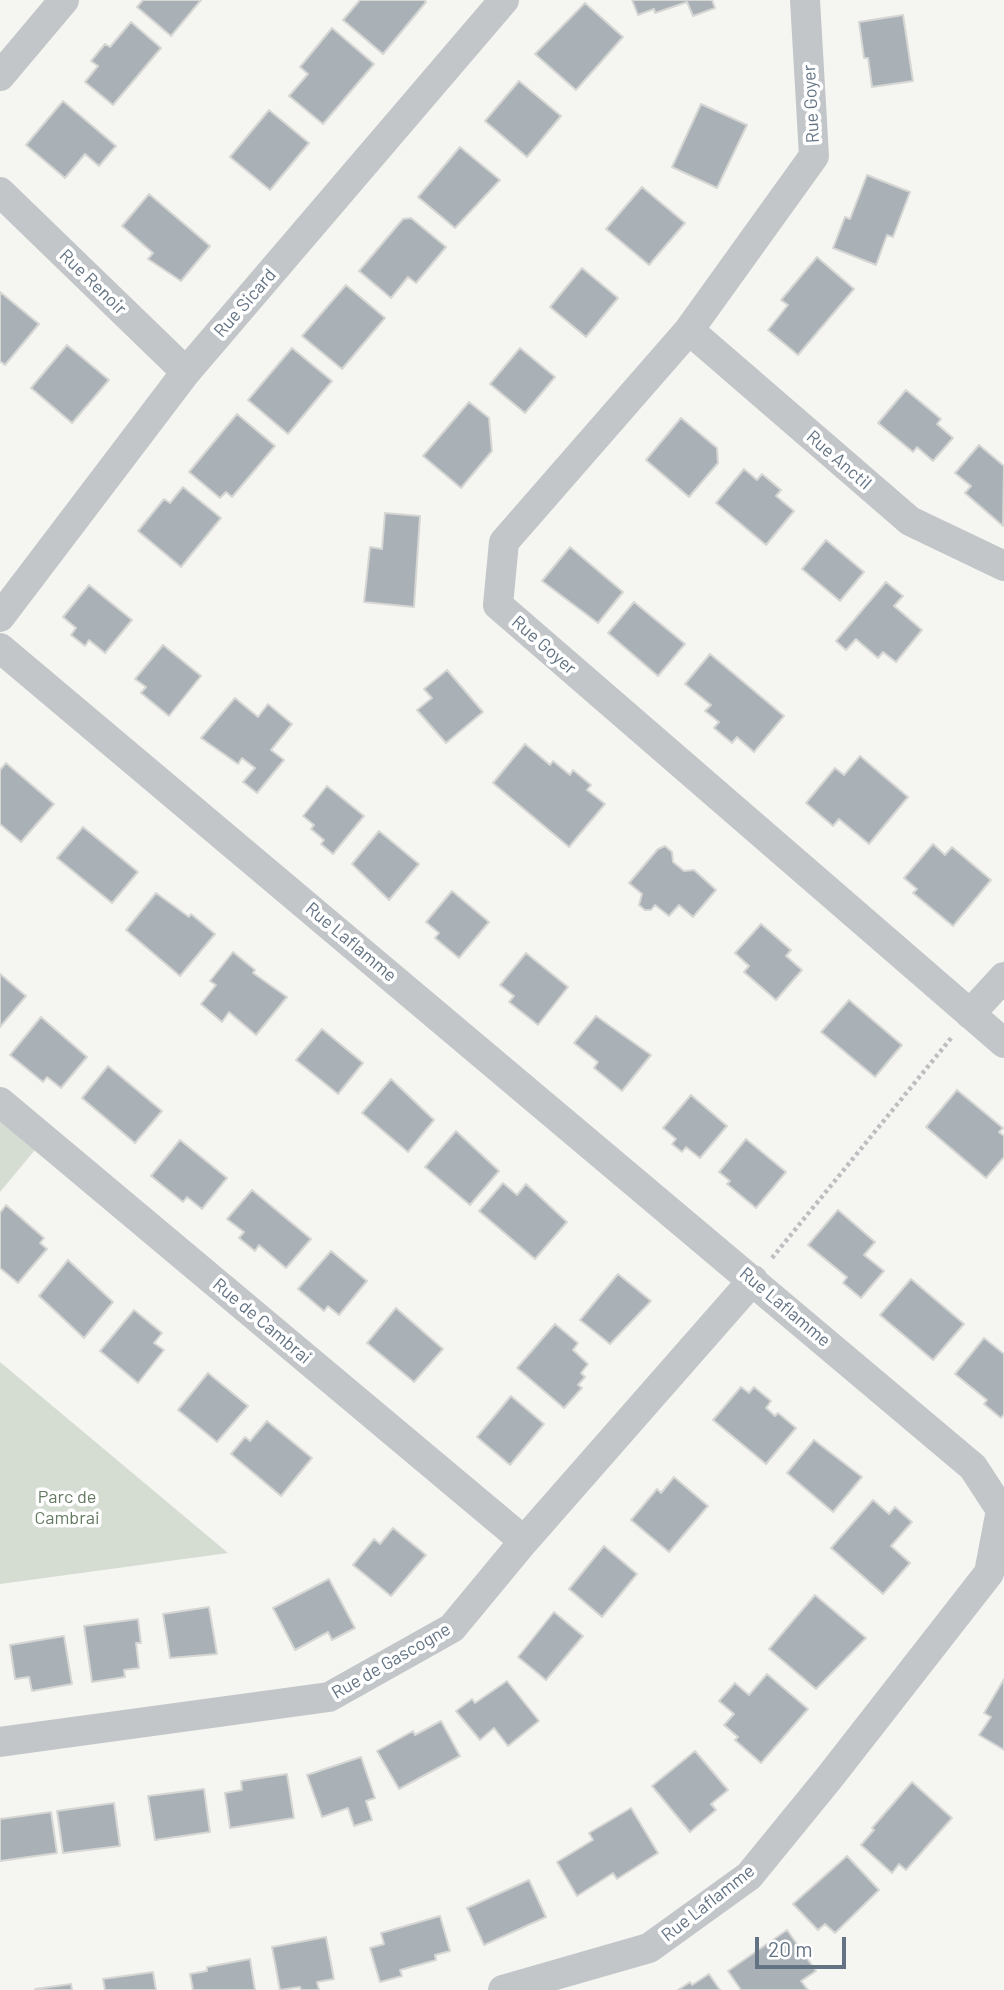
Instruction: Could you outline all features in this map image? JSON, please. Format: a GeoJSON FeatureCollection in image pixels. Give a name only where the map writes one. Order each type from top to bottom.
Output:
{"type":"FeatureCollection","features":[{"type":"Feature","properties":{"kind":"street"},"geometry":{"type":"LineString","coordinates":[[0,76],[64,0]]}},
{"type":"Feature","properties":{"kind":"street","name":"Rue Sicard"},"geometry":{"type":"LineString","coordinates":[[0,617],[186,372],[504,0]]}},
{"type":"Feature","properties":{"kind":"street","name":"Rue Goyer"},"geometry":{"type":"LineString","coordinates":[[805,0],[814,156],[689,330],[504,542],[498,605],[1004,1044]]}},
{"type":"Feature","properties":{"kind":"street","name":"Rue Renoir"},"geometry":{"type":"LineString","coordinates":[[0,192],[186,372]]}},
{"type":"Feature","properties":{"kind":"street","name":"Rue Anctil"},"geometry":{"type":"LineString","coordinates":[[689,330],[910,521],[1004,566]]}},
{"type":"Feature","properties":{"kind":"street","name":"Rue Laflamme"},"geometry":{"type":"LineString","coordinates":[[0,648],[973,1467],[1001,1510],[989,1573],[829,1778],[748,1876],[649,1948],[503,1990]]}},
{"type":"Feature","properties":{"kind":"street"},"geometry":{"type":"LineString","coordinates":[[970,1014],[1004,977]]}},
{"type":"Feature","properties":{"kind":"street","name":"Rue de Cambrai"},"geometry":{"type":"LineString","coordinates":[[0,1102],[524,1541]]}},
{"type":"Feature","properties":{"kind":"street","name":"Rue de Gascogne"},"geometry":{"type":"LineString","coordinates":[[0,1742],[328,1698],[452,1628],[524,1541],[753,1280]]}},
{"type":"Feature","properties":{"kind":"path"},"geometry":{"type":"LineString","coordinates":[[753,1280],[970,1014]]}},
{"type":"Feature","properties":{"kind":"green space"},"geometry":{"type":"Polygon","coordinates":[[[0,1102],[44,1139],[0,1192],[0,1102]]]}},
{"type":"Feature","properties":{"kind":"green space","name":"Parc de Cambrai"},"geometry":{"type":"Polygon","coordinates":[[[0,1362],[228,1553],[0,1584],[0,1362]]]}},
{"type":"Feature","properties":{"kind":"building"},"geometry":{"type":"Polygon","coordinates":[[[143,0],[201,0],[171,36],[137,7],[143,0]]]}},
{"type":"Feature","properties":{"kind":"building"},"geometry":{"type":"Polygon","coordinates":[[[360,0],[426,2],[383,54],[343,20],[360,0]]]}},
{"type":"Feature","properties":{"kind":"building"},"geometry":{"type":"Polygon","coordinates":[[[632,0],[712,0],[715,8],[693,16],[687,2],[655,13],[654,9],[638,15],[632,0]]]}},
{"type":"Feature","properties":{"kind":"building"},"geometry":{"type":"Polygon","coordinates":[[[585,3],[623,37],[576,90],[535,54],[585,3]]]}},
{"type":"Feature","properties":{"kind":"building"},"geometry":{"type":"Polygon","coordinates":[[[903,15],[913,81],[872,87],[868,58],[864,58],[859,22],[903,15]]]}},
{"type":"Feature","properties":{"kind":"building"},"geometry":{"type":"Polygon","coordinates":[[[131,22],[161,48],[113,105],[85,82],[98,66],[91,61],[105,44],[110,47],[131,22]]]}},
{"type":"Feature","properties":{"kind":"building"},"geometry":{"type":"Polygon","coordinates":[[[332,28],[374,64],[323,124],[289,96],[308,74],[300,67],[332,28]]]}},
{"type":"Feature","properties":{"kind":"building"},"geometry":{"type":"Polygon","coordinates":[[[519,81],[561,116],[527,157],[485,121],[519,81]]]}},
{"type":"Feature","properties":{"kind":"building"},"geometry":{"type":"Polygon","coordinates":[[[63,101],[116,146],[99,166],[85,154],[65,178],[26,145],[63,101]]]}},
{"type":"Feature","properties":{"kind":"building"},"geometry":{"type":"Polygon","coordinates":[[[701,104],[747,125],[717,188],[672,167],[701,104]]]}},
{"type":"Feature","properties":{"kind":"building"},"geometry":{"type":"Polygon","coordinates":[[[269,110],[309,143],[270,190],[230,157],[269,110]]]}},
{"type":"Feature","properties":{"kind":"building"},"geometry":{"type":"Polygon","coordinates":[[[460,147],[500,180],[455,228],[418,197],[460,147]]]}},
{"type":"Feature","properties":{"kind":"building"},"geometry":{"type":"Polygon","coordinates":[[[867,175],[910,192],[893,237],[887,235],[876,265],[833,248],[845,217],[850,219],[867,175]]]}},
{"type":"Feature","properties":{"kind":"building"},"geometry":{"type":"Polygon","coordinates":[[[642,187],[685,223],[649,265],[606,229],[642,187]]]}},
{"type":"Feature","properties":{"kind":"building"},"geometry":{"type":"Polygon","coordinates":[[[149,194],[210,246],[181,281],[148,259],[153,253],[122,226],[149,194]]]}},
{"type":"Feature","properties":{"kind":"building"},"geometry":{"type":"Polygon","coordinates":[[[411,218],[446,247],[416,283],[408,277],[391,298],[359,271],[403,219],[411,218]]]}},
{"type":"Feature","properties":{"kind":"building"},"geometry":{"type":"Polygon","coordinates":[[[817,257],[854,289],[798,355],[768,330],[788,305],[781,300],[817,257]]]}},
{"type":"Feature","properties":{"kind":"building"},"geometry":{"type":"Polygon","coordinates":[[[582,268],[618,298],[586,337],[550,307],[582,268]]]}},
{"type":"Feature","properties":{"kind":"building"},"geometry":{"type":"Polygon","coordinates":[[[346,285],[385,318],[342,369],[302,336],[346,285]]]}},
{"type":"Feature","properties":{"kind":"building"},"geometry":{"type":"Polygon","coordinates":[[[0,292],[39,324],[5,365],[0,361],[0,292]]]}},
{"type":"Feature","properties":{"kind":"building"},"geometry":{"type":"Polygon","coordinates":[[[67,345],[109,380],[72,423],[31,388],[67,345]]]}},
{"type":"Feature","properties":{"kind":"building"},"geometry":{"type":"Polygon","coordinates":[[[292,348],[332,381],[288,434],[248,400],[292,348]]]}},
{"type":"Feature","properties":{"kind":"building"},"geometry":{"type":"Polygon","coordinates":[[[520,348],[555,377],[525,413],[490,384],[520,348]]]}},
{"type":"Feature","properties":{"kind":"building"},"geometry":{"type":"Polygon","coordinates":[[[906,390],[941,419],[937,424],[953,438],[933,461],[917,447],[913,452],[878,423],[906,390]]]}},
{"type":"Feature","properties":{"kind":"building"},"geometry":{"type":"Polygon","coordinates":[[[469,402],[489,418],[492,451],[461,488],[423,456],[469,402]]]}},
{"type":"Feature","properties":{"kind":"building"},"geometry":{"type":"Polygon","coordinates":[[[237,414],[275,446],[232,497],[226,492],[220,498],[189,472],[237,414]]]}},
{"type":"Feature","properties":{"kind":"building"},"geometry":{"type":"Polygon","coordinates":[[[681,418],[717,448],[718,463],[689,497],[646,460],[681,418]]]}},
{"type":"Feature","properties":{"kind":"building"},"geometry":{"type":"Polygon","coordinates":[[[979,445],[1004,466],[1003,526],[965,493],[971,486],[955,473],[979,445]]]}},
{"type":"Feature","properties":{"kind":"building"},"geometry":{"type":"Polygon","coordinates":[[[744,469],[757,480],[762,474],[781,490],[776,496],[794,511],[766,545],[716,503],[744,469]]]}},
{"type":"Feature","properties":{"kind":"building"},"geometry":{"type":"Polygon","coordinates":[[[183,487],[221,518],[181,567],[138,531],[164,499],[170,503],[183,487]]]}},
{"type":"Feature","properties":{"kind":"building"},"geometry":{"type":"Polygon","coordinates":[[[385,513],[420,516],[414,607],[364,602],[370,547],[382,549],[385,513]]]}},
{"type":"Feature","properties":{"kind":"building"},"geometry":{"type":"Polygon","coordinates":[[[826,540],[864,572],[840,601],[802,569],[826,540]]]}},
{"type":"Feature","properties":{"kind":"building"},"geometry":{"type":"Polygon","coordinates":[[[570,547],[623,592],[598,623],[542,581],[570,547]]]}},
{"type":"Feature","properties":{"kind":"building"},"geometry":{"type":"Polygon","coordinates":[[[886,582],[903,596],[894,606],[922,630],[896,662],[883,652],[878,658],[856,639],[846,650],[836,641],[886,582]]]}},
{"type":"Feature","properties":{"kind":"building"},"geometry":{"type":"Polygon","coordinates":[[[89,585],[132,620],[105,653],[89,640],[85,646],[71,635],[76,628],[63,617],[89,585]]]}},
{"type":"Feature","properties":{"kind":"building"},"geometry":{"type":"Polygon","coordinates":[[[634,602],[685,644],[658,676],[608,633],[634,602]]]}},
{"type":"Feature","properties":{"kind":"building"},"geometry":{"type":"Polygon","coordinates":[[[163,645],[201,676],[169,716],[141,693],[146,687],[135,679],[163,645]]]}},
{"type":"Feature","properties":{"kind":"building"},"geometry":{"type":"Polygon","coordinates":[[[710,654],[784,716],[754,752],[737,737],[732,743],[714,728],[719,722],[705,711],[711,705],[685,684],[710,654]]]}},
{"type":"Feature","properties":{"kind":"building"},"geometry":{"type":"Polygon","coordinates":[[[447,670],[483,712],[446,743],[417,710],[432,698],[424,689],[447,670]]]}},
{"type":"Feature","properties":{"kind":"building"},"geometry":{"type":"Polygon","coordinates":[[[235,698],[258,717],[268,704],[292,724],[271,750],[284,760],[257,793],[243,782],[255,768],[242,758],[238,764],[201,738],[235,698]]]}},
{"type":"Feature","properties":{"kind":"building"},"geometry":{"type":"Polygon","coordinates":[[[525,744],[550,765],[553,761],[570,775],[573,770],[591,785],[587,790],[605,804],[569,847],[493,783],[525,744]]]}},
{"type":"Feature","properties":{"kind":"building"},"geometry":{"type":"Polygon","coordinates":[[[860,756],[908,797],[869,844],[839,819],[833,826],[806,803],[835,768],[844,775],[860,756]]]}},
{"type":"Feature","properties":{"kind":"building"},"geometry":{"type":"Polygon","coordinates":[[[6,763],[54,804],[21,842],[0,824],[0,770],[6,763]]]}},
{"type":"Feature","properties":{"kind":"building"},"geometry":{"type":"Polygon","coordinates":[[[327,786],[364,816],[333,854],[321,844],[324,840],[311,829],[314,825],[303,816],[327,786]]]}},
{"type":"Feature","properties":{"kind":"building"},"geometry":{"type":"Polygon","coordinates":[[[83,827],[138,872],[112,903],[57,858],[83,827]]]}},
{"type":"Feature","properties":{"kind":"building"},"geometry":{"type":"Polygon","coordinates":[[[379,831],[419,864],[389,900],[352,864],[379,831]]]}},
{"type":"Feature","properties":{"kind":"building"},"geometry":{"type":"Polygon","coordinates":[[[933,844],[945,855],[952,847],[991,880],[953,926],[913,893],[917,889],[904,878],[933,844]]]}},
{"type":"Feature","properties":{"kind":"building"},"geometry":{"type":"Polygon","coordinates":[[[665,846],[672,852],[673,862],[684,871],[694,870],[716,890],[693,917],[679,905],[669,916],[655,905],[651,910],[645,910],[639,905],[642,894],[629,883],[658,849],[665,846]]]}},
{"type":"Feature","properties":{"kind":"building"},"geometry":{"type":"Polygon","coordinates":[[[452,891],[489,922],[459,958],[435,938],[439,933],[426,922],[452,891]]]}},
{"type":"Feature","properties":{"kind":"building"},"geometry":{"type":"Polygon","coordinates":[[[156,893],[189,917],[191,914],[215,934],[180,976],[126,930],[156,893]]]}},
{"type":"Feature","properties":{"kind":"building"},"geometry":{"type":"Polygon","coordinates":[[[761,924],[791,950],[786,956],[802,970],[776,1000],[744,972],[749,966],[735,953],[761,924]]]}},
{"type":"Feature","properties":{"kind":"building"},"geometry":{"type":"Polygon","coordinates":[[[233,952],[255,970],[253,973],[287,997],[256,1035],[229,1012],[222,1022],[201,1004],[216,985],[210,981],[233,952]]]}},
{"type":"Feature","properties":{"kind":"building"},"geometry":{"type":"Polygon","coordinates":[[[526,953],[568,987],[538,1025],[509,1002],[514,996],[500,985],[526,953]]]}},
{"type":"Feature","properties":{"kind":"building"},"geometry":{"type":"Polygon","coordinates":[[[0,974],[26,996],[0,1027],[0,974]]]}},
{"type":"Feature","properties":{"kind":"building"},"geometry":{"type":"Polygon","coordinates":[[[849,1000],[902,1045],[875,1077],[821,1032],[849,1000]]]}},
{"type":"Feature","properties":{"kind":"building"},"geometry":{"type":"Polygon","coordinates":[[[596,1016],[651,1055],[622,1091],[594,1068],[598,1062],[574,1043],[596,1016]]]}},
{"type":"Feature","properties":{"kind":"building"},"geometry":{"type":"Polygon","coordinates":[[[41,1017],[87,1057],[61,1088],[47,1077],[43,1082],[10,1055],[41,1017]]]}},
{"type":"Feature","properties":{"kind":"building"},"geometry":{"type":"Polygon","coordinates":[[[322,1029],[363,1063],[338,1094],[296,1060],[322,1029]]]}},
{"type":"Feature","properties":{"kind":"building"},"geometry":{"type":"Polygon","coordinates":[[[108,1066],[162,1111],[135,1143],[82,1098],[108,1066]]]}},
{"type":"Feature","properties":{"kind":"building"},"geometry":{"type":"Polygon","coordinates":[[[391,1079],[434,1120],[408,1152],[362,1113],[391,1079]]]}},
{"type":"Feature","properties":{"kind":"building"},"geometry":{"type":"Polygon","coordinates":[[[957,1090],[1003,1128],[999,1132],[1004,1136],[1004,1157],[986,1178],[926,1127],[957,1090]]]}},
{"type":"Feature","properties":{"kind":"building"},"geometry":{"type":"Polygon","coordinates":[[[691,1095],[727,1126],[700,1158],[686,1147],[682,1152],[672,1144],[676,1139],[663,1128],[691,1095]]]}},
{"type":"Feature","properties":{"kind":"building"},"geometry":{"type":"Polygon","coordinates":[[[456,1131],[499,1171],[470,1205],[425,1167],[456,1131]]]}},
{"type":"Feature","properties":{"kind":"building"},"geometry":{"type":"Polygon","coordinates":[[[746,1139],[786,1172],[756,1208],[727,1184],[730,1181],[719,1172],[746,1139]]]}},
{"type":"Feature","properties":{"kind":"building"},"geometry":{"type":"Polygon","coordinates":[[[180,1140],[227,1178],[202,1209],[187,1197],[183,1202],[151,1176],[180,1140]]]}},
{"type":"Feature","properties":{"kind":"building"},"geometry":{"type":"Polygon","coordinates":[[[503,1183],[517,1195],[526,1184],[567,1222],[535,1259],[479,1211],[503,1183]]]}},
{"type":"Feature","properties":{"kind":"building"},"geometry":{"type":"Polygon","coordinates":[[[252,1190],[311,1239],[286,1268],[259,1245],[255,1251],[239,1238],[244,1232],[227,1219],[252,1190]]]}},
{"type":"Feature","properties":{"kind":"building"},"geometry":{"type":"Polygon","coordinates":[[[6,1205],[44,1238],[40,1243],[47,1249],[18,1283],[0,1268],[0,1213],[6,1205]]]}},
{"type":"Feature","properties":{"kind":"building"},"geometry":{"type":"Polygon","coordinates":[[[838,1210],[875,1242],[864,1255],[884,1271],[861,1298],[843,1283],[847,1277],[808,1245],[838,1210]]]}},
{"type":"Feature","properties":{"kind":"building"},"geometry":{"type":"Polygon","coordinates":[[[331,1251],[367,1281],[339,1315],[328,1306],[324,1311],[298,1289],[331,1251]]]}},
{"type":"Feature","properties":{"kind":"building"},"geometry":{"type":"Polygon","coordinates":[[[68,1260],[113,1302],[84,1338],[39,1296],[68,1260]]]}},
{"type":"Feature","properties":{"kind":"building"},"geometry":{"type":"Polygon","coordinates":[[[618,1274],[651,1301],[610,1344],[580,1320],[618,1274]]]}},
{"type":"Feature","properties":{"kind":"building"},"geometry":{"type":"Polygon","coordinates":[[[911,1279],[964,1324],[933,1360],[880,1315],[911,1279]]]}},
{"type":"Feature","properties":{"kind":"building"},"geometry":{"type":"Polygon","coordinates":[[[396,1308],[443,1349],[414,1382],[367,1343],[396,1308]]]}},
{"type":"Feature","properties":{"kind":"building"},"geometry":{"type":"Polygon","coordinates":[[[134,1310],[162,1333],[154,1343],[164,1350],[138,1383],[100,1351],[134,1310]]]}},
{"type":"Feature","properties":{"kind":"building"},"geometry":{"type":"Polygon","coordinates":[[[555,1324],[578,1343],[573,1350],[588,1364],[581,1373],[585,1377],[578,1385],[582,1388],[564,1408],[517,1368],[555,1324]]]}},
{"type":"Feature","properties":{"kind":"building"},"geometry":{"type":"Polygon","coordinates":[[[984,1338],[1004,1354],[1004,1414],[1001,1418],[984,1404],[987,1400],[955,1374],[984,1338]]]}},
{"type":"Feature","properties":{"kind":"building"},"geometry":{"type":"Polygon","coordinates":[[[208,1373],[248,1406],[217,1442],[178,1410],[208,1373]]]}},
{"type":"Feature","properties":{"kind":"building"},"geometry":{"type":"Polygon","coordinates":[[[741,1387],[749,1393],[754,1387],[771,1401],[766,1408],[775,1416],[778,1413],[796,1428],[766,1464],[713,1420],[741,1387]]]}},
{"type":"Feature","properties":{"kind":"building"},"geometry":{"type":"Polygon","coordinates":[[[511,1396],[544,1424],[510,1465],[477,1437],[511,1396]]]}},
{"type":"Feature","properties":{"kind":"building"},"geometry":{"type":"Polygon","coordinates":[[[267,1421],[312,1458],[281,1496],[231,1454],[245,1437],[250,1441],[267,1421]]]}},
{"type":"Feature","properties":{"kind":"building"},"geometry":{"type":"Polygon","coordinates":[[[814,1440],[862,1477],[833,1512],[787,1473],[814,1440]]]}},
{"type":"Feature","properties":{"kind":"building"},"geometry":{"type":"Polygon","coordinates":[[[674,1477],[708,1506],[669,1552],[631,1520],[657,1489],[661,1493],[674,1477]]]}},
{"type":"Feature","properties":{"kind":"building"},"geometry":{"type":"Polygon","coordinates":[[[873,1500],[889,1514],[895,1507],[912,1522],[891,1546],[910,1563],[883,1594],[831,1548],[873,1500]]]}},
{"type":"Feature","properties":{"kind":"building"},"geometry":{"type":"Polygon","coordinates":[[[393,1528],[426,1555],[391,1596],[353,1565],[374,1539],[380,1544],[393,1528]]]}},
{"type":"Feature","properties":{"kind":"building"},"geometry":{"type":"Polygon","coordinates":[[[604,1546],[637,1574],[602,1617],[569,1589],[604,1546]]]}},
{"type":"Feature","properties":{"kind":"building"},"geometry":{"type":"Polygon","coordinates":[[[329,1579],[355,1628],[332,1640],[328,1632],[295,1650],[273,1608],[329,1579]]]}},
{"type":"Feature","properties":{"kind":"building"},"geometry":{"type":"Polygon","coordinates":[[[815,1595],[866,1638],[816,1689],[769,1649],[815,1595]]]}},
{"type":"Feature","properties":{"kind":"building"},"geometry":{"type":"Polygon","coordinates":[[[209,1607],[217,1654],[170,1658],[163,1614],[209,1607]]]}},
{"type":"Feature","properties":{"kind":"building"},"geometry":{"type":"Polygon","coordinates":[[[554,1612],[583,1636],[546,1680],[518,1657],[554,1612]]]}},
{"type":"Feature","properties":{"kind":"building"},"geometry":{"type":"Polygon","coordinates":[[[138,1619],[141,1643],[136,1643],[139,1668],[124,1670],[125,1677],[92,1682],[84,1626],[138,1619]]]}},
{"type":"Feature","properties":{"kind":"building"},"geometry":{"type":"Polygon","coordinates":[[[64,1636],[72,1684],[32,1691],[29,1677],[15,1679],[10,1645],[64,1636]]]}},
{"type":"Feature","properties":{"kind":"building"},"geometry":{"type":"Polygon","coordinates":[[[767,1674],[808,1709],[761,1763],[735,1740],[738,1737],[724,1725],[734,1714],[719,1701],[735,1683],[749,1695],[767,1674]]]}},
{"type":"Feature","properties":{"kind":"building"},"geometry":{"type":"Polygon","coordinates":[[[1004,1679],[1004,1750],[979,1735],[991,1717],[984,1713],[1004,1679]]]}},
{"type":"Feature","properties":{"kind":"building"},"geometry":{"type":"Polygon","coordinates":[[[507,1681],[539,1721],[508,1746],[494,1728],[480,1740],[456,1711],[472,1699],[475,1703],[507,1681]]]}},
{"type":"Feature","properties":{"kind":"building"},"geometry":{"type":"Polygon","coordinates":[[[441,1721],[460,1756],[399,1789],[377,1751],[413,1731],[415,1735],[441,1721]]]}},
{"type":"Feature","properties":{"kind":"building"},"geometry":{"type":"Polygon","coordinates":[[[695,1751],[728,1790],[711,1804],[716,1810],[690,1832],[652,1786],[695,1751]]]}},
{"type":"Feature","properties":{"kind":"building"},"geometry":{"type":"Polygon","coordinates":[[[361,1757],[375,1798],[366,1801],[372,1820],[354,1826],[348,1808],[322,1817],[307,1775],[361,1757]]]}},
{"type":"Feature","properties":{"kind":"building"},"geometry":{"type":"Polygon","coordinates":[[[287,1774],[294,1818],[230,1828],[225,1793],[242,1790],[241,1781],[287,1774]]]}},
{"type":"Feature","properties":{"kind":"building"},"geometry":{"type":"Polygon","coordinates":[[[912,1782],[952,1818],[906,1870],[899,1864],[892,1873],[861,1845],[874,1830],[872,1828],[912,1782]]]}},
{"type":"Feature","properties":{"kind":"building"},"geometry":{"type":"Polygon","coordinates":[[[204,1789],[210,1832],[155,1840],[148,1796],[204,1789]]]}},
{"type":"Feature","properties":{"kind":"building"},"geometry":{"type":"Polygon","coordinates":[[[114,1803],[120,1846],[63,1853],[57,1811],[114,1803]]]}},
{"type":"Feature","properties":{"kind":"building"},"geometry":{"type":"Polygon","coordinates":[[[631,1808],[658,1853],[617,1879],[613,1873],[577,1896],[557,1862],[593,1840],[589,1833],[631,1808]]]}},
{"type":"Feature","properties":{"kind":"building"},"geometry":{"type":"Polygon","coordinates":[[[51,1812],[57,1853],[0,1861],[0,1819],[51,1812]]]}},
{"type":"Feature","properties":{"kind":"building"},"geometry":{"type":"Polygon","coordinates":[[[847,1856],[879,1890],[835,1933],[825,1924],[818,1930],[793,1904],[847,1856]]]}},
{"type":"Feature","properties":{"kind":"building"},"geometry":{"type":"Polygon","coordinates":[[[529,1880],[546,1917],[484,1945],[467,1908],[529,1880]]]}},
{"type":"Feature","properties":{"kind":"building"},"geometry":{"type":"Polygon","coordinates":[[[440,1916],[450,1951],[435,1955],[436,1960],[400,1970],[402,1976],[380,1982],[370,1948],[384,1944],[381,1933],[440,1916]]]}},
{"type":"Feature","properties":{"kind":"building"},"geometry":{"type":"Polygon","coordinates":[[[787,1930],[816,1971],[801,1981],[808,1990],[741,1990],[728,1971],[787,1930]]]}},
{"type":"Feature","properties":{"kind":"building"},"geometry":{"type":"Polygon","coordinates":[[[326,1937],[334,1979],[317,1982],[319,1990],[301,1990],[300,1987],[280,1990],[272,1947],[326,1937]]]}},
{"type":"Feature","properties":{"kind":"building"},"geometry":{"type":"Polygon","coordinates":[[[250,1959],[255,1990],[193,1990],[190,1974],[207,1971],[207,1967],[250,1959]]]}},
{"type":"Feature","properties":{"kind":"building"},"geometry":{"type":"Polygon","coordinates":[[[153,1972],[156,1990],[105,1990],[103,1979],[153,1972]]]}},
{"type":"Feature","properties":{"kind":"building"},"geometry":{"type":"Polygon","coordinates":[[[709,1974],[720,1990],[678,1990],[690,1982],[692,1985],[709,1974]]]}},
{"type":"Feature","properties":{"kind":"building"},"geometry":{"type":"Polygon","coordinates":[[[71,1984],[72,1990],[35,1989],[71,1984]]]}}]}
